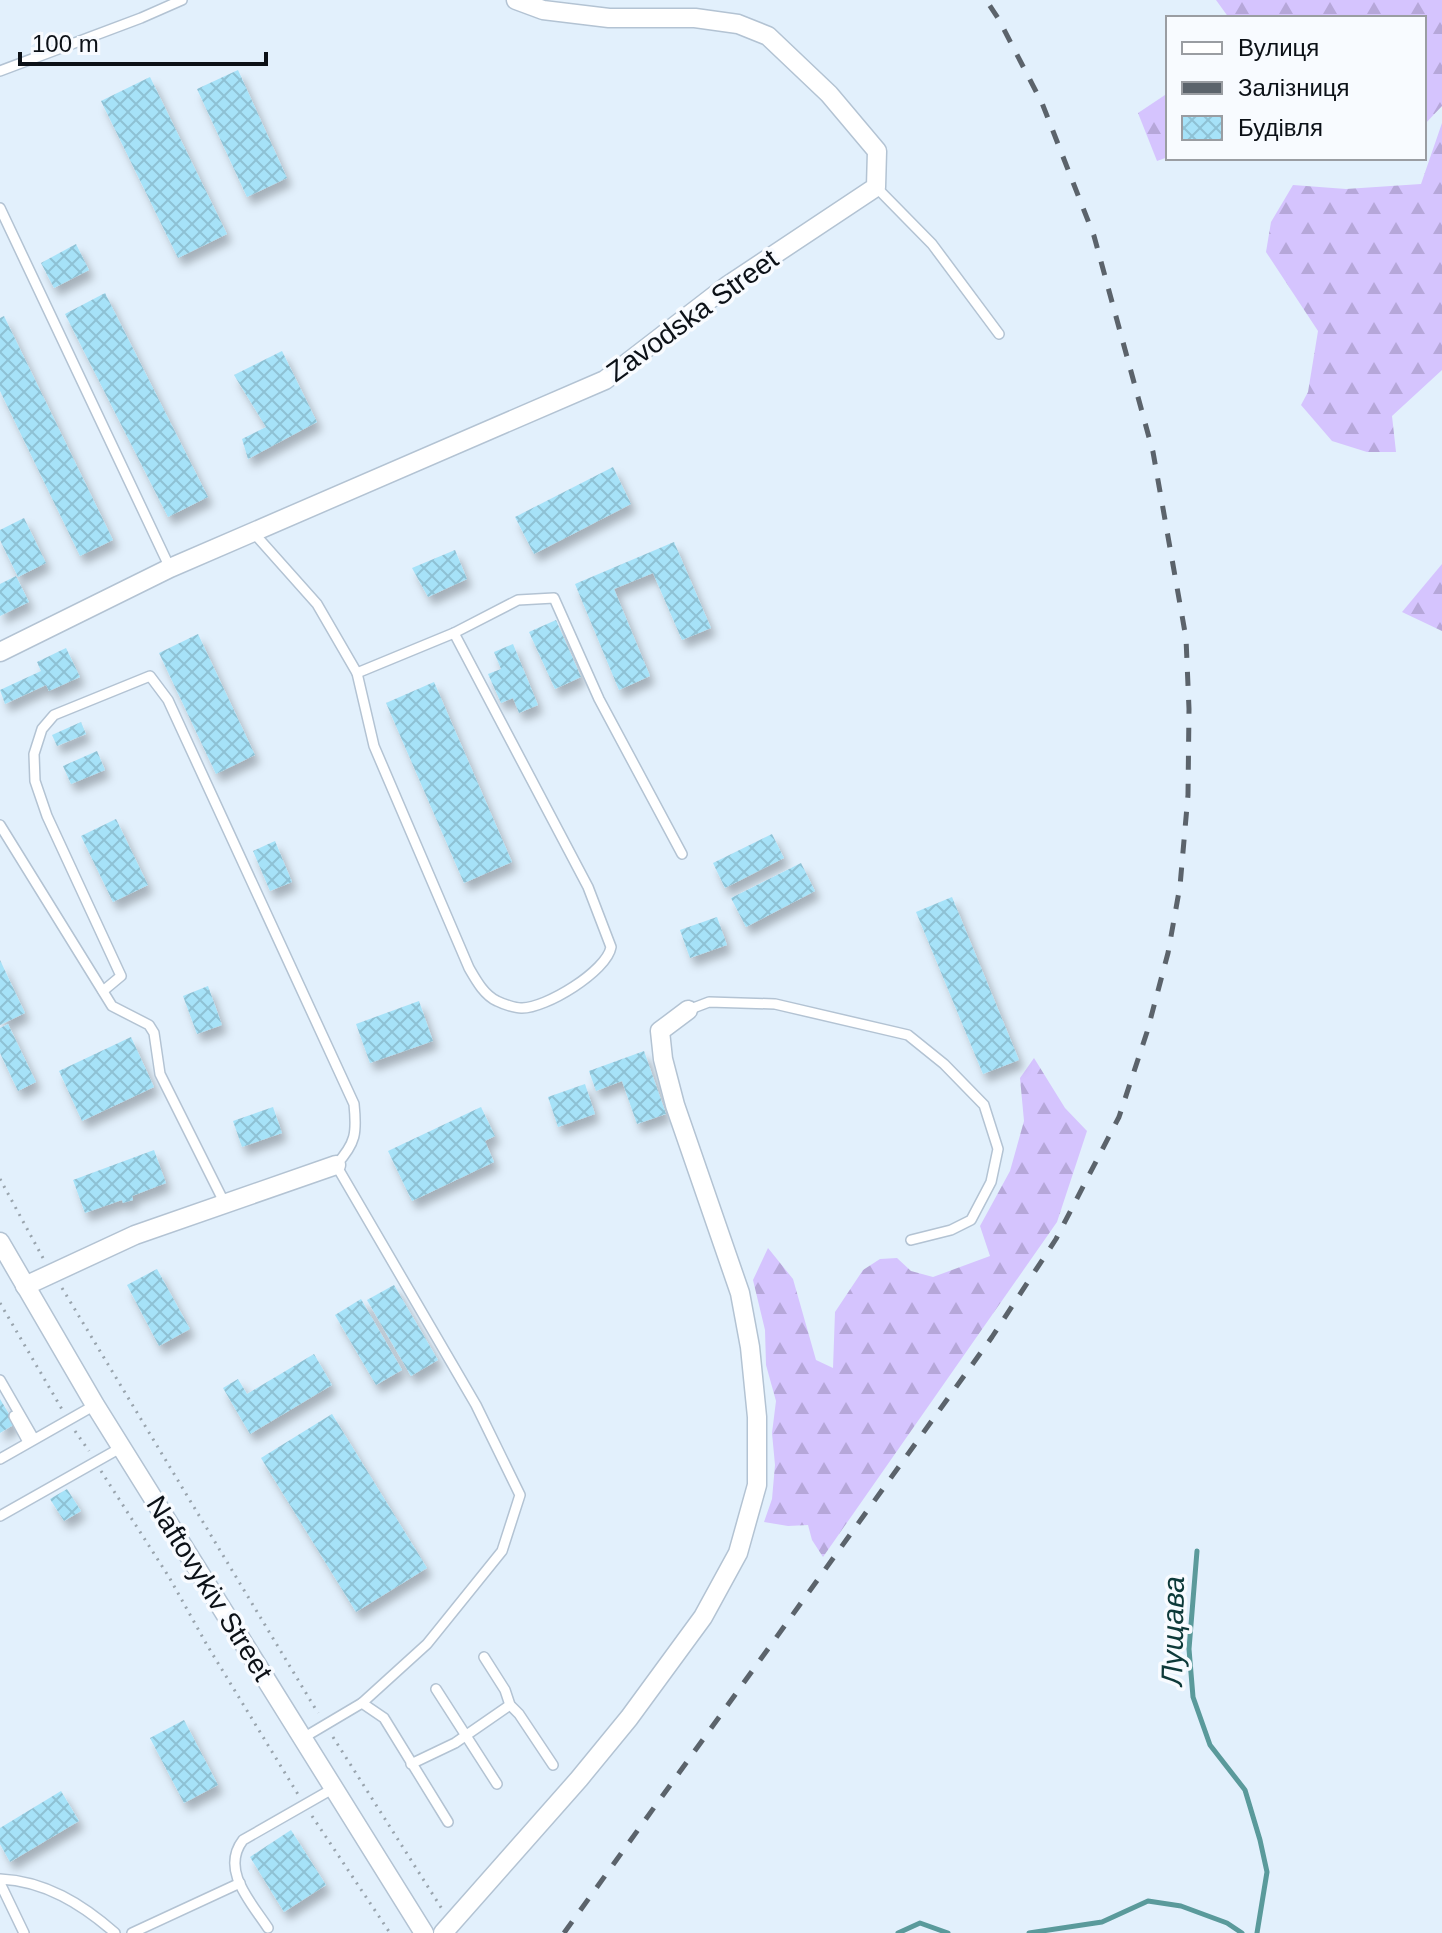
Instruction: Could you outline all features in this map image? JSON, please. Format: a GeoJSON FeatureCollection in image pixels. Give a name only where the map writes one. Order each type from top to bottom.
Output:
{"type":"FeatureCollection","features":[{"type":"Feature","properties":{"kind":"street"},"geometry":{"type":"LineString","coordinates":[[516,0],[543,10],[609,18],[695,18],[738,24],[768,36],[829,94],[877,151],[876,187]]}},
{"type":"Feature","properties":{"kind":"street","name":"Zavodska Street"},"geometry":{"type":"LineString","coordinates":[[0,652],[252,531],[605,380],[727,286],[876,187]]}},
{"type":"Feature","properties":{"kind":"street"},"geometry":{"type":"LineString","coordinates":[[449,1925],[579,1779],[629,1718],[703,1617],[738,1553],[757,1485],[757,1417],[750,1347],[740,1293],[675,1105],[663,1059],[660,1031],[688,1010]]}},
{"type":"Feature","properties":{"kind":"street"},"geometry":{"type":"LineString","coordinates":[[25,1286],[135,1235],[336,1165]]}},
{"type":"Feature","properties":{"kind":"street","name":"Naftovykiv Street"},"geometry":{"type":"LineString","coordinates":[[0,1242],[95,1405],[424,1933]]}},
{"type":"Feature","properties":{"kind":"lane"},"geometry":{"type":"LineString","coordinates":[[0,58],[3,70],[182,0]]}},
{"type":"Feature","properties":{"kind":"lane"},"geometry":{"type":"LineString","coordinates":[[876,187],[932,244],[999,334]]}},
{"type":"Feature","properties":{"kind":"lane"},"geometry":{"type":"LineString","coordinates":[[0,208],[170,568]]}},
{"type":"Feature","properties":{"kind":"lane"},"geometry":{"type":"LineString","coordinates":[[252,531],[317,604],[357,673],[374,746],[469,968],[495,1001],[522,1008],[550,1001],[593,973],[610,955],[611,947],[588,887],[511,735],[454,633]]}},
{"type":"Feature","properties":{"kind":"lane"},"geometry":{"type":"LineString","coordinates":[[357,673],[445,634],[454,633],[518,600],[554,598],[599,699],[682,854]]}},
{"type":"Feature","properties":{"kind":"lane"},"geometry":{"type":"LineString","coordinates":[[103,991],[121,976],[47,816],[35,781],[34,754],[42,729],[54,715],[150,676],[168,700],[354,1104],[357,1133],[348,1152],[336,1165],[476,1405],[520,1495],[502,1551],[427,1644],[362,1703],[303,1738]]}},
{"type":"Feature","properties":{"kind":"lane"},"geometry":{"type":"LineString","coordinates":[[0,825],[112,1006],[149,1025],[154,1033],[160,1074],[225,1204]]}},
{"type":"Feature","properties":{"kind":"lane"},"geometry":{"type":"LineString","coordinates":[[688,1010],[709,1002],[775,1004],[908,1035],[944,1064],[984,1105],[998,1149],[991,1182],[971,1220],[951,1230],[911,1240]]}},
{"type":"Feature","properties":{"kind":"lane"},"geometry":{"type":"LineString","coordinates":[[0,1380],[31,1440]]}},
{"type":"Feature","properties":{"kind":"lane"},"geometry":{"type":"LineString","coordinates":[[0,1392],[31,1440]]}},
{"type":"Feature","properties":{"kind":"lane"},"geometry":{"type":"LineString","coordinates":[[0,1459],[95,1405]]}},
{"type":"Feature","properties":{"kind":"lane"},"geometry":{"type":"LineString","coordinates":[[0,1516],[122,1447]]}},
{"type":"Feature","properties":{"kind":"lane"},"geometry":{"type":"LineString","coordinates":[[484,1657],[505,1690],[510,1705],[553,1765]]}},
{"type":"Feature","properties":{"kind":"lane"},"geometry":{"type":"LineString","coordinates":[[436,1689],[497,1784]]}},
{"type":"Feature","properties":{"kind":"lane"},"geometry":{"type":"LineString","coordinates":[[362,1703],[384,1718],[448,1822]]}},
{"type":"Feature","properties":{"kind":"lane"},"geometry":{"type":"LineString","coordinates":[[411,1764],[455,1743],[510,1705]]}},
{"type":"Feature","properties":{"kind":"lane"},"geometry":{"type":"LineString","coordinates":[[268,1928],[234,1873],[234,1855],[243,1840],[334,1788]]}},
{"type":"Feature","properties":{"kind":"lane"},"geometry":{"type":"LineString","coordinates":[[24,1933],[0,1881],[15,1879],[60,1894],[115,1933]]}},
{"type":"Feature","properties":{"kind":"lane"},"geometry":{"type":"LineString","coordinates":[[132,1933],[240,1883]]}},
{"type":"Feature","properties":{"kind":"path"},"geometry":{"type":"LineString","coordinates":[[0,1179],[30,1237],[449,1925]]}},
{"type":"Feature","properties":{"kind":"path"},"geometry":{"type":"LineString","coordinates":[[0,1303],[305,1805],[390,1933]]}},
{"type":"Feature","properties":{"kind":"green space"},"geometry":{"type":"Polygon","coordinates":[[[1216,0],[1442,0],[1442,106],[1426,123],[1426,16],[1228,16],[1216,0]]]}},
{"type":"Feature","properties":{"kind":"green space"},"geometry":{"type":"Polygon","coordinates":[[[1166,94],[1166,158],[1157,161],[1138,113],[1166,94]]]}},
{"type":"Feature","properties":{"kind":"green space"},"geometry":{"type":"Polygon","coordinates":[[[1442,123],[1442,370],[1392,416],[1396,452],[1367,452],[1332,441],[1301,405],[1308,392],[1318,331],[1266,252],[1271,222],[1293,185],[1346,189],[1421,184],[1442,123]]]}},
{"type":"Feature","properties":{"kind":"green space"},"geometry":{"type":"Polygon","coordinates":[[[1442,564],[1442,631],[1402,612],[1442,564]]]}},
{"type":"Feature","properties":{"kind":"green space"},"geometry":{"type":"Polygon","coordinates":[[[1034,1058],[1065,1108],[1087,1131],[1057,1222],[823,1557],[812,1540],[808,1525],[764,1522],[772,1499],[775,1465],[772,1433],[776,1401],[766,1365],[765,1330],[753,1280],[768,1248],[793,1279],[816,1360],[833,1368],[835,1312],[863,1270],[880,1259],[897,1258],[911,1271],[933,1277],[990,1256],[980,1226],[1010,1171],[1024,1121],[1020,1078],[1034,1058]]]}},
{"type":"Feature","properties":{"kind":"building"},"geometry":{"type":"Polygon","coordinates":[[[238,70],[287,178],[247,197],[197,89],[238,70]]]}},
{"type":"Feature","properties":{"kind":"building"},"geometry":{"type":"Polygon","coordinates":[[[150,77],[227,234],[178,258],[101,101],[150,77]]]}},
{"type":"Feature","properties":{"kind":"building"},"geometry":{"type":"Polygon","coordinates":[[[76,244],[89,270],[54,288],[41,263],[76,244]]]}},
{"type":"Feature","properties":{"kind":"building"},"geometry":{"type":"Polygon","coordinates":[[[105,293],[208,497],[168,517],[65,314],[105,293]]]}},
{"type":"Feature","properties":{"kind":"building"},"geometry":{"type":"Polygon","coordinates":[[[4,316],[113,540],[80,556],[0,391],[0,318],[4,316]]]}},
{"type":"Feature","properties":{"kind":"building"},"geometry":{"type":"Polygon","coordinates":[[[282,351],[317,422],[248,459],[242,439],[266,427],[234,375],[282,351]]]}},
{"type":"Feature","properties":{"kind":"building"},"geometry":{"type":"Polygon","coordinates":[[[613,467],[631,504],[534,554],[515,517],[613,467]]]}},
{"type":"Feature","properties":{"kind":"building"},"geometry":{"type":"Polygon","coordinates":[[[24,518],[46,563],[18,577],[0,540],[0,530],[24,518]]]}},
{"type":"Feature","properties":{"kind":"building"},"geometry":{"type":"Polygon","coordinates":[[[674,542],[711,628],[682,640],[653,573],[614,589],[650,676],[619,690],[575,584],[674,542]]]}},
{"type":"Feature","properties":{"kind":"building"},"geometry":{"type":"Polygon","coordinates":[[[455,550],[467,579],[428,597],[412,568],[455,550]]]}},
{"type":"Feature","properties":{"kind":"building"},"geometry":{"type":"Polygon","coordinates":[[[16,576],[29,602],[0,616],[0,584],[16,576]]]}},
{"type":"Feature","properties":{"kind":"building"},"geometry":{"type":"Polygon","coordinates":[[[556,620],[581,677],[555,689],[529,632],[556,620]]]}},
{"type":"Feature","properties":{"kind":"building"},"geometry":{"type":"Polygon","coordinates":[[[198,634],[255,755],[216,774],[159,653],[198,634]]]}},
{"type":"Feature","properties":{"kind":"building"},"geometry":{"type":"Polygon","coordinates":[[[513,644],[538,705],[519,713],[513,698],[501,703],[488,674],[501,669],[494,652],[513,644]]]}},
{"type":"Feature","properties":{"kind":"building"},"geometry":{"type":"Polygon","coordinates":[[[66,648],[80,677],[49,691],[46,685],[5,704],[0,690],[41,671],[37,662],[66,648]]]}},
{"type":"Feature","properties":{"kind":"building"},"geometry":{"type":"Polygon","coordinates":[[[434,682],[512,862],[464,883],[386,703],[434,682]]]}},
{"type":"Feature","properties":{"kind":"building"},"geometry":{"type":"Polygon","coordinates":[[[81,722],[86,734],[57,746],[52,735],[81,722]]]}},
{"type":"Feature","properties":{"kind":"building"},"geometry":{"type":"Polygon","coordinates":[[[97,751],[105,770],[71,784],[63,766],[97,751]]]}},
{"type":"Feature","properties":{"kind":"building"},"geometry":{"type":"Polygon","coordinates":[[[116,819],[148,885],[113,902],[81,836],[116,819]]]}},
{"type":"Feature","properties":{"kind":"building"},"geometry":{"type":"Polygon","coordinates":[[[772,834],[784,858],[725,888],[713,863],[772,834]]]}},
{"type":"Feature","properties":{"kind":"building"},"geometry":{"type":"Polygon","coordinates":[[[275,841],[292,882],[270,891],[253,851],[275,841]]]}},
{"type":"Feature","properties":{"kind":"building"},"geometry":{"type":"Polygon","coordinates":[[[801,863],[815,891],[746,927],[731,898],[801,863]]]}},
{"type":"Feature","properties":{"kind":"building"},"geometry":{"type":"Polygon","coordinates":[[[952,897],[1019,1060],[983,1074],[916,912],[952,897]]]}},
{"type":"Feature","properties":{"kind":"building"},"geometry":{"type":"Polygon","coordinates":[[[717,917],[727,945],[690,958],[680,930],[717,917]]]}},
{"type":"Feature","properties":{"kind":"building"},"geometry":{"type":"Polygon","coordinates":[[[0,960],[25,1013],[0,1025],[0,960]]]}},
{"type":"Feature","properties":{"kind":"building"},"geometry":{"type":"Polygon","coordinates":[[[208,986],[222,1025],[197,1034],[183,996],[208,986]]]}},
{"type":"Feature","properties":{"kind":"building"},"geometry":{"type":"Polygon","coordinates":[[[419,1001],[433,1041],[370,1063],[356,1024],[419,1001]]]}},
{"type":"Feature","properties":{"kind":"building"},"geometry":{"type":"Polygon","coordinates":[[[8,1024],[36,1082],[18,1091],[0,1053],[0,1028],[8,1024]]]}},
{"type":"Feature","properties":{"kind":"building"},"geometry":{"type":"Polygon","coordinates":[[[131,1037],[154,1087],[82,1121],[59,1071],[131,1037]]]}},
{"type":"Feature","properties":{"kind":"building"},"geometry":{"type":"Polygon","coordinates":[[[644,1051],[666,1114],[637,1124],[622,1081],[596,1091],[589,1071],[644,1051]]]}},
{"type":"Feature","properties":{"kind":"building"},"geometry":{"type":"Polygon","coordinates":[[[585,1084],[595,1114],[558,1127],[548,1097],[585,1084]]]}},
{"type":"Feature","properties":{"kind":"building"},"geometry":{"type":"Polygon","coordinates":[[[273,1107],[282,1133],[242,1147],[233,1121],[273,1107]]]}},
{"type":"Feature","properties":{"kind":"building"},"geometry":{"type":"Polygon","coordinates":[[[481,1107],[495,1136],[485,1141],[494,1162],[412,1201],[388,1151],[481,1107]]]}},
{"type":"Feature","properties":{"kind":"building"},"geometry":{"type":"Polygon","coordinates":[[[154,1150],[166,1183],[132,1196],[133,1200],[123,1203],[122,1200],[85,1213],[73,1180],[154,1150]]]}},
{"type":"Feature","properties":{"kind":"building"},"geometry":{"type":"Polygon","coordinates":[[[157,1269],[190,1329],[159,1346],[127,1285],[157,1269]]]}},
{"type":"Feature","properties":{"kind":"building"},"geometry":{"type":"Polygon","coordinates":[[[394,1285],[438,1360],[411,1376],[367,1300],[394,1285]]]}},
{"type":"Feature","properties":{"kind":"building"},"geometry":{"type":"Polygon","coordinates":[[[361,1299],[402,1370],[376,1385],[335,1315],[361,1299]]]}},
{"type":"Feature","properties":{"kind":"building"},"geometry":{"type":"Polygon","coordinates":[[[314,1354],[332,1385],[250,1434],[223,1388],[238,1379],[247,1394],[314,1354]]]}},
{"type":"Feature","properties":{"kind":"building"},"geometry":{"type":"Polygon","coordinates":[[[0,1399],[15,1424],[0,1433],[0,1399]]]}},
{"type":"Feature","properties":{"kind":"building"},"geometry":{"type":"Polygon","coordinates":[[[332,1414],[427,1568],[356,1612],[261,1458],[332,1414]]]}},
{"type":"Feature","properties":{"kind":"building"},"geometry":{"type":"Polygon","coordinates":[[[67,1489],[81,1511],[64,1521],[50,1499],[67,1489]]]}},
{"type":"Feature","properties":{"kind":"building"},"geometry":{"type":"Polygon","coordinates":[[[184,1720],[218,1785],[184,1803],[150,1738],[184,1720]]]}},
{"type":"Feature","properties":{"kind":"building"},"geometry":{"type":"Polygon","coordinates":[[[61,1791],[79,1821],[10,1862],[0,1844],[0,1828],[61,1791]]]}},
{"type":"Feature","properties":{"kind":"building"},"geometry":{"type":"Polygon","coordinates":[[[291,1830],[326,1885],[284,1912],[250,1857],[291,1830]]]}},
{"type":"Feature","properties":{"kind":"waterway","name":"Лущава"},"geometry":{"type":"LineString","coordinates":[[1197,1551],[1189,1649],[1193,1697],[1210,1745],[1245,1790],[1260,1840],[1267,1872],[1257,1933]]}},
{"type":"Feature","properties":{"kind":"waterway"},"geometry":{"type":"LineString","coordinates":[[1029,1933],[1102,1922],[1148,1901],[1181,1906],[1227,1923],[1242,1933]]}},
{"type":"Feature","properties":{"kind":"waterway"},"geometry":{"type":"LineString","coordinates":[[898,1933],[920,1923],[948,1933]]}},
{"type":"Feature","properties":{"kind":"railway"},"geometry":{"type":"LineString","coordinates":[[564,1933],[992,1337],[1056,1239],[1119,1117],[1147,1032],[1168,953],[1180,886],[1188,795],[1189,709],[1186,638],[1153,452],[1094,236],[1042,103],[986,0]]}}]}
